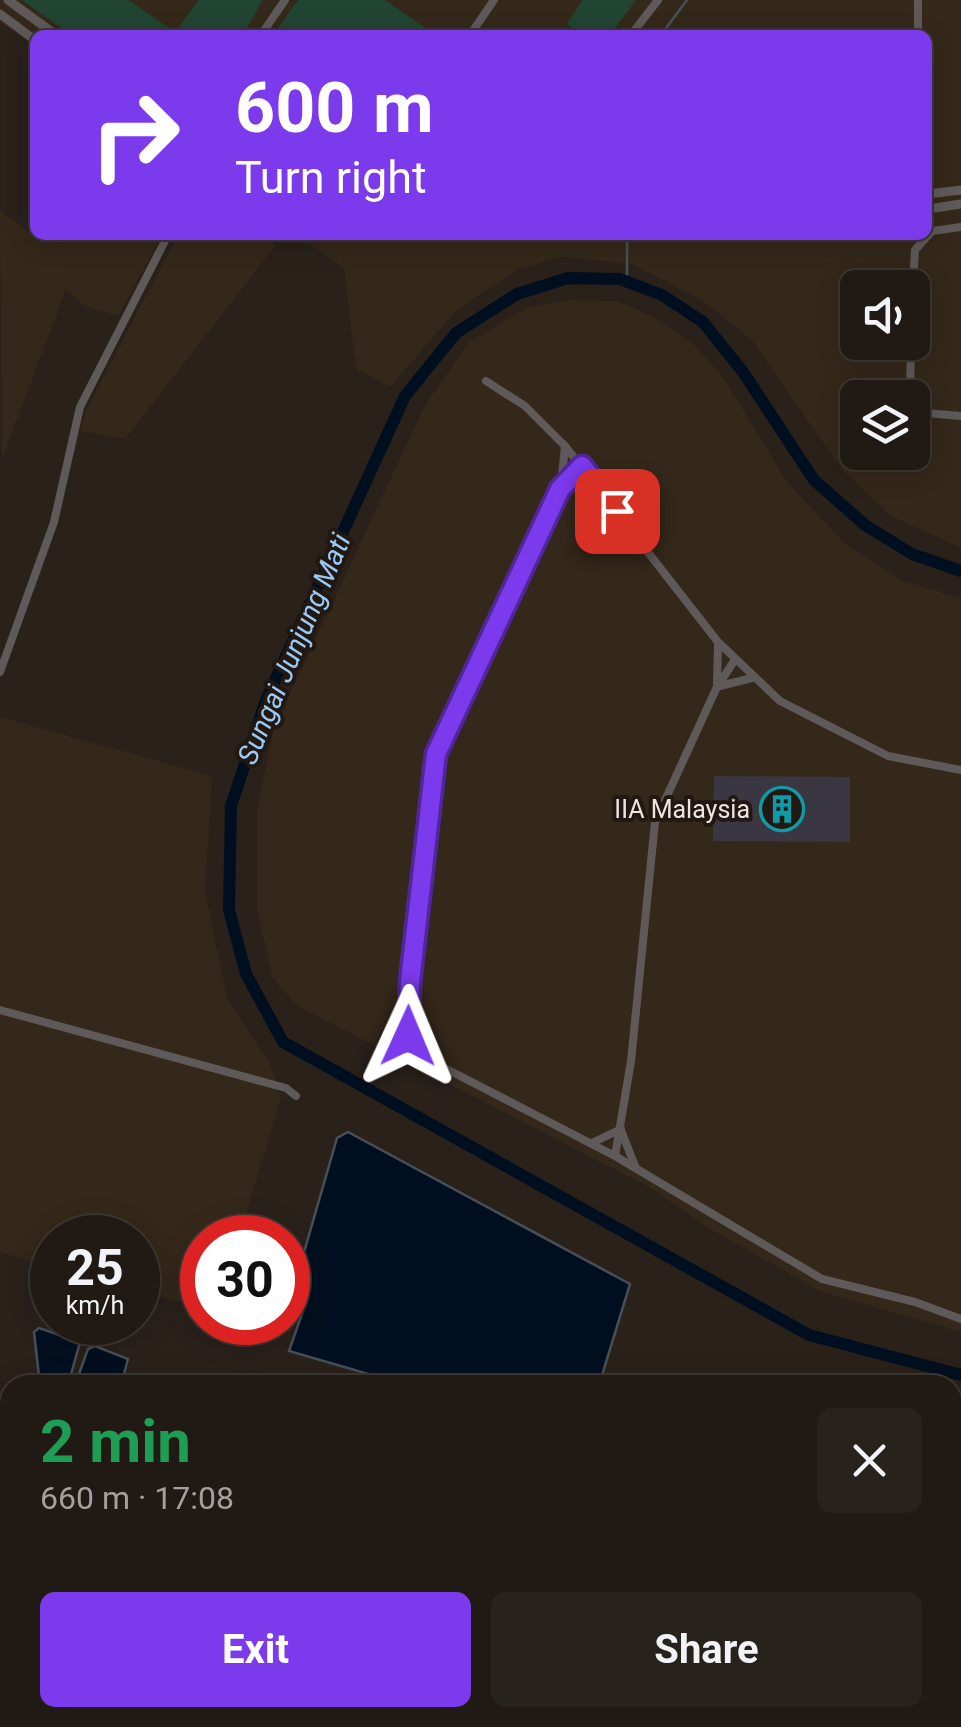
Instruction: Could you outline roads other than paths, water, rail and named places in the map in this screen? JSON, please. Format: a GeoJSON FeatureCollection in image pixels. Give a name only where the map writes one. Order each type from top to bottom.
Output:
{"type":"FeatureCollection","features":[{"type":"Feature","properties":{"kind":"street"},"geometry":{"type":"LineString","coordinates":[[8,0],[49,30]]}},
{"type":"Feature","properties":{"kind":"street"},"geometry":{"type":"LineString","coordinates":[[264,30],[285,0]]}},
{"type":"Feature","properties":{"kind":"street"},"geometry":{"type":"LineString","coordinates":[[473,30],[494,0]]}},
{"type":"Feature","properties":{"kind":"street"},"geometry":{"type":"LineString","coordinates":[[635,30],[658,0]]}},
{"type":"Feature","properties":{"kind":"street"},"geometry":{"type":"LineString","coordinates":[[918,0],[918,30]]}},
{"type":"Feature","properties":{"kind":"street"},"geometry":{"type":"LineString","coordinates":[[0,14],[30,36]]}},
{"type":"Feature","properties":{"kind":"street"},"geometry":{"type":"LineString","coordinates":[[932,194],[961,190]]}},
{"type":"Feature","properties":{"kind":"street"},"geometry":{"type":"LineString","coordinates":[[932,208],[961,204]]}},
{"type":"Feature","properties":{"kind":"street"},"geometry":{"type":"LineString","coordinates":[[932,231],[961,227]]}},
{"type":"Feature","properties":{"kind":"street"},"geometry":{"type":"LineString","coordinates":[[0,672],[54,522],[80,408],[165,240]]}},
{"type":"Feature","properties":{"kind":"street"},"geometry":{"type":"LineString","coordinates":[[914,270],[915,250],[924,240]]}},
{"type":"Feature","properties":{"kind":"street"},"geometry":{"type":"LineString","coordinates":[[911,360],[910,392],[926,413],[961,416]]}},
{"type":"Feature","properties":{"kind":"street"},"geometry":{"type":"LineString","coordinates":[[486,381],[524,406],[565,446],[718,642],[780,702],[877,751],[911,763],[961,770]]}},
{"type":"Feature","properties":{"kind":"street"},"geometry":{"type":"LineString","coordinates":[[565,446],[560,489],[436,754],[406,1025],[413,1046],[429,1060],[636,1167],[822,1278],[915,1302],[961,1319]]}},
{"type":"Feature","properties":{"kind":"street"},"geometry":{"type":"LineString","coordinates":[[560,489],[582,466]]}},
{"type":"Feature","properties":{"kind":"street"},"geometry":{"type":"LineString","coordinates":[[560,489],[588,488],[603,493]]}},
{"type":"Feature","properties":{"kind":"street"},"geometry":{"type":"LineString","coordinates":[[0,636],[12,640]]}},
{"type":"Feature","properties":{"kind":"street"},"geometry":{"type":"LineString","coordinates":[[716,689],[718,642]]}},
{"type":"Feature","properties":{"kind":"street"},"geometry":{"type":"LineString","coordinates":[[616,1156],[655,822],[716,689],[734,661]]}},
{"type":"Feature","properties":{"kind":"street"},"geometry":{"type":"LineString","coordinates":[[716,689],[733,680],[752,678]]}},
{"type":"Feature","properties":{"kind":"street"},"geometry":{"type":"LineString","coordinates":[[0,1010],[286,1088],[296,1096]]}},
{"type":"Feature","properties":{"kind":"street"},"geometry":{"type":"LineString","coordinates":[[592,1144],[621,1128]]}},
{"type":"Feature","properties":{"kind":"street"},"geometry":{"type":"LineString","coordinates":[[621,1128],[636,1167]]}},
{"type":"Feature","properties":{"kind":"water"},"geometry":{"type":"Polygon","coordinates":[[[348,1132],[630,1284],[602,1375],[372,1375],[289,1351],[291,1345],[310,1345],[310,1232],[337,1138],[348,1132]]]}},
{"type":"Feature","properties":{"kind":"water"},"geometry":{"type":"Polygon","coordinates":[[[35,1345],[79,1345],[71,1375],[39,1375],[35,1345]]]}},
{"type":"Feature","properties":{"kind":"water"},"geometry":{"type":"Polygon","coordinates":[[[95,1346],[128,1359],[124,1375],[79,1375],[88,1349],[95,1346]]]}},
{"type":"Feature","properties":{"kind":"waterway"},"geometry":{"type":"LineString","coordinates":[[665,30],[687,0]]}},
{"type":"Feature","properties":{"kind":"waterway"},"geometry":{"type":"LineString","coordinates":[[627,240],[627,282]]}},
{"type":"Feature","properties":{"kind":"waterway","name":"Sungai Junjung Mati"},"geometry":{"type":"LineString","coordinates":[[961,571],[912,554],[865,525],[814,480],[743,372],[703,322],[662,295],[620,279],[568,278],[517,294],[456,333],[405,396],[266,700],[231,806],[229,910],[246,974],[283,1042],[809,1335],[961,1375]]}},
{"type":"Feature","properties":{"kind":"place","name":"IIA Malaysia"},"geometry":{"type":"Point","coordinates":[782,809]}}]}
